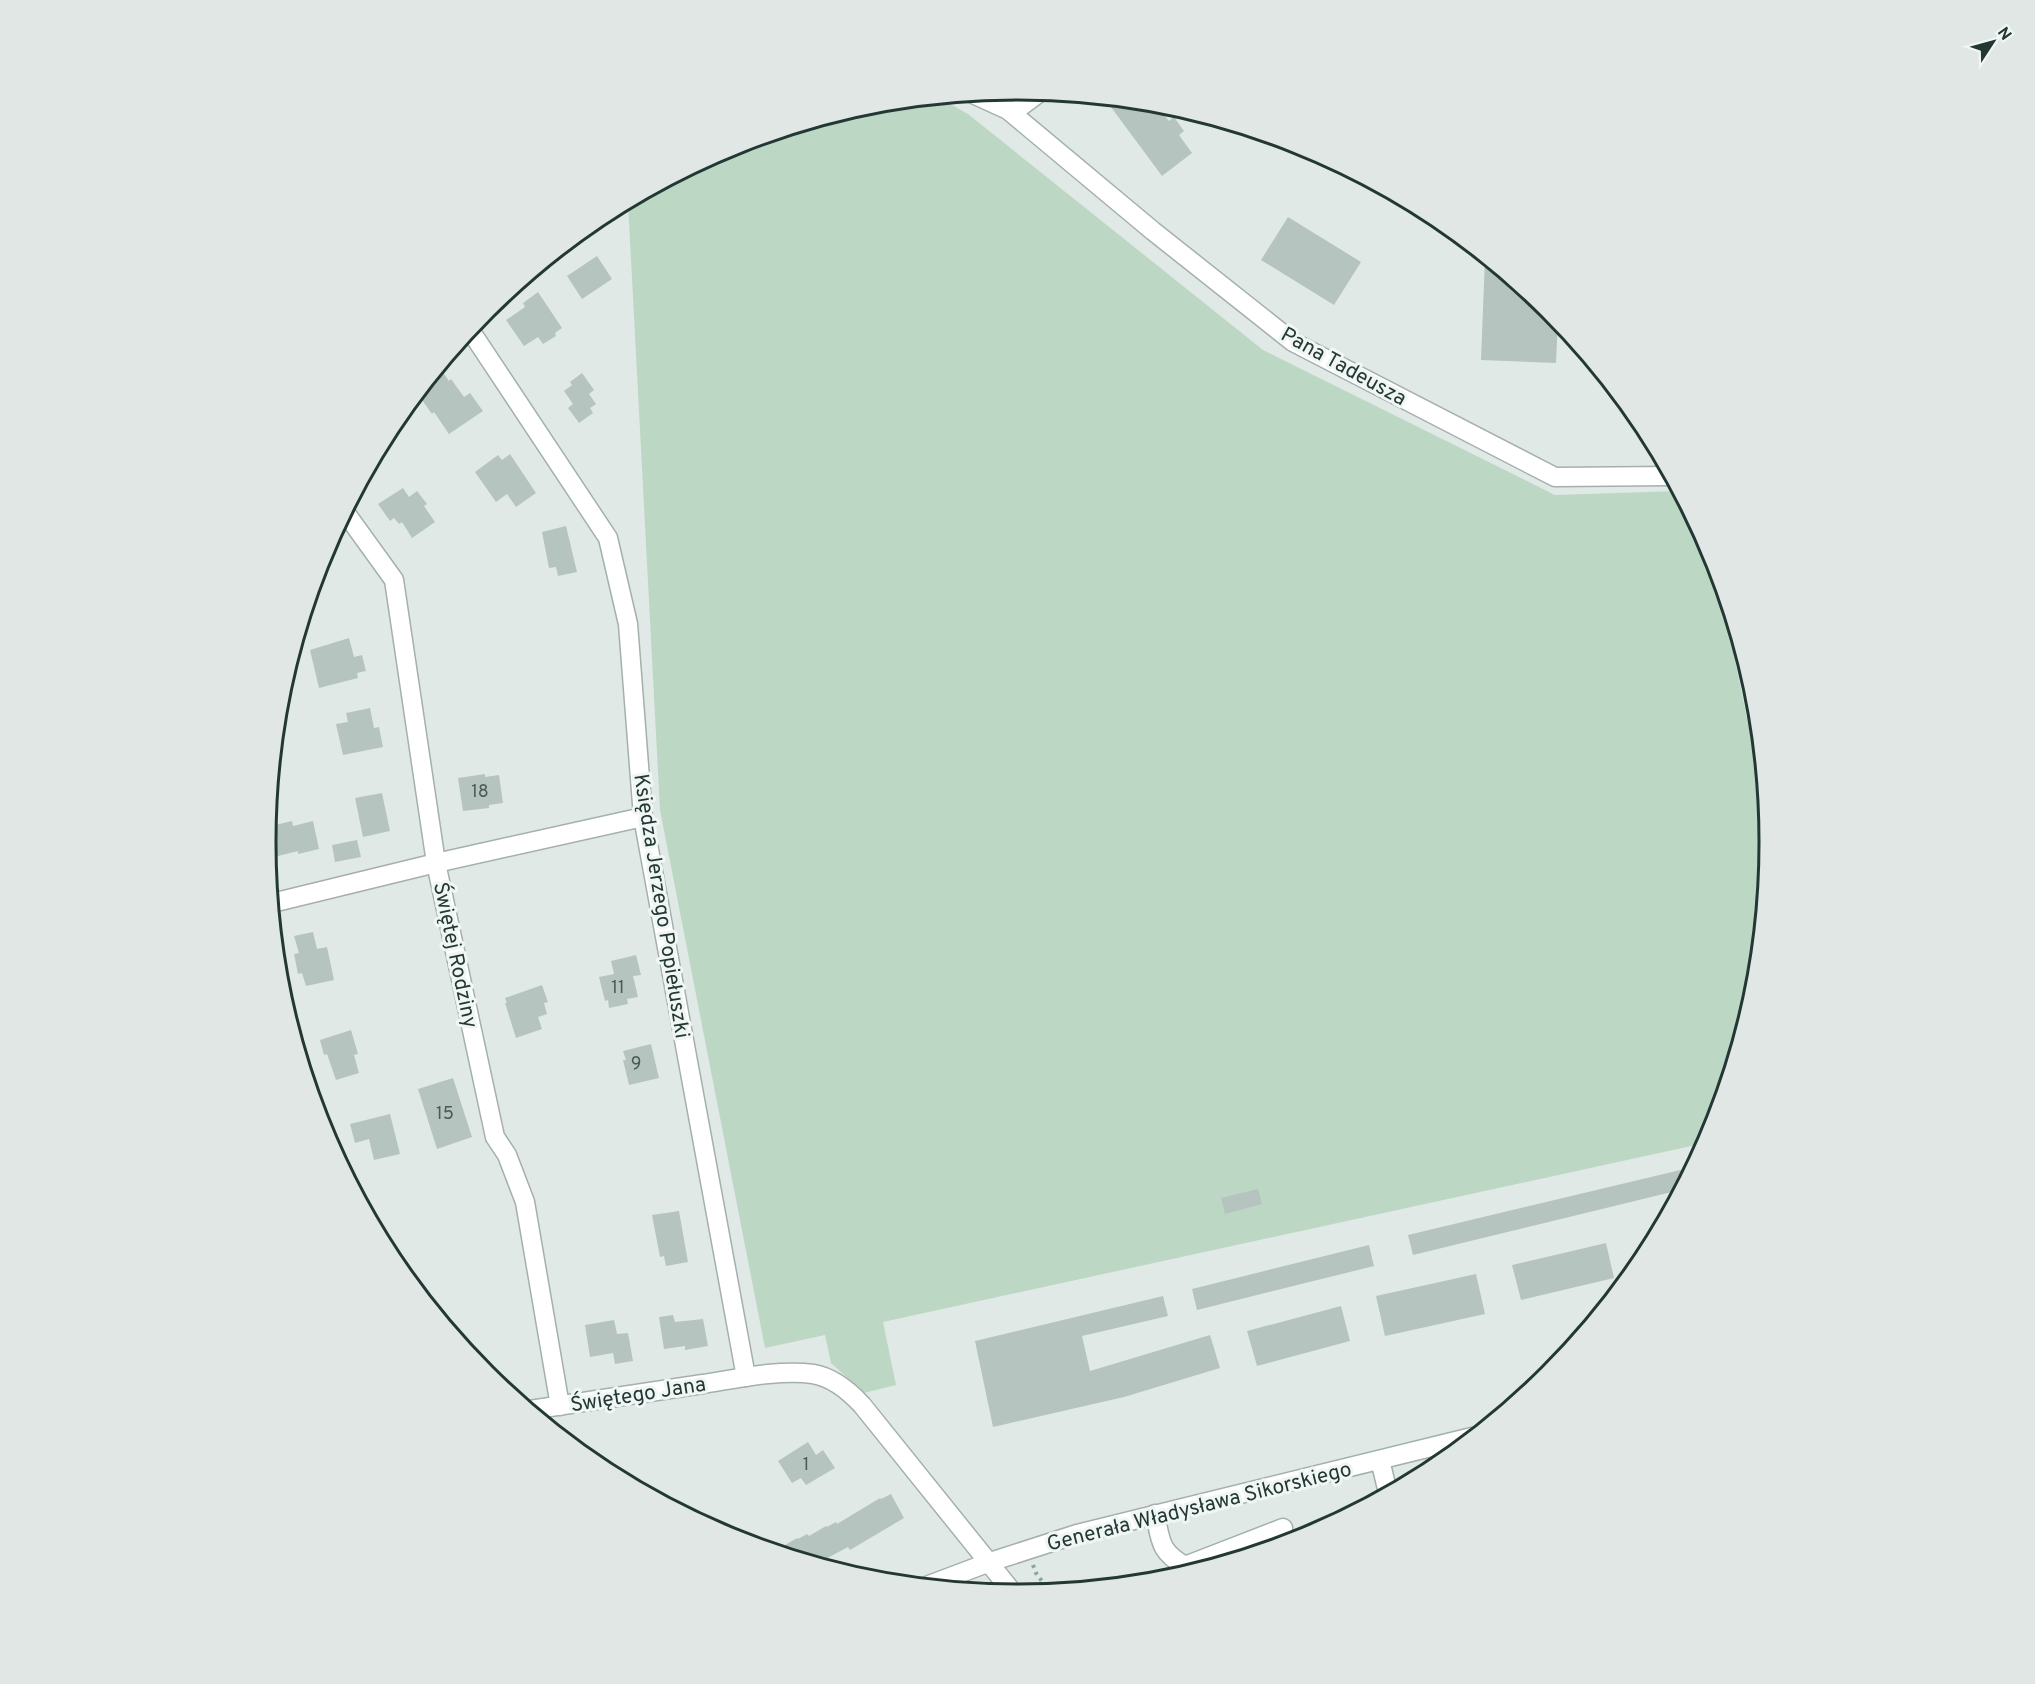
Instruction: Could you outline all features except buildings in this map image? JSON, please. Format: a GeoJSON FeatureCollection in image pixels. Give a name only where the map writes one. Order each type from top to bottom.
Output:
{"type":"FeatureCollection","features":[{"type":"Feature","properties":{"kind":"street"},"geometry":{"type":"LineString","coordinates":[[1012,113],[1029,100]]}},
{"type":"Feature","properties":{"kind":"street","name":"Pana Tadeusza"},"geometry":{"type":"LineString","coordinates":[[988,101],[1012,113],[1153,231],[1293,342],[1555,477],[1663,476]]}},
{"type":"Feature","properties":{"kind":"street","name":"Księdza Jerzego Popiełuszki"},"geometry":{"type":"LineString","coordinates":[[475,337],[609,538],[628,624],[643,817],[746,1377]]}},
{"type":"Feature","properties":{"kind":"street","name":"Świętej Rodziny"},"geometry":{"type":"LineString","coordinates":[[350,519],[394,580],[436,863],[495,1137],[507,1155],[525,1202],[560,1406]]}},
{"type":"Feature","properties":{"kind":"street"},"geometry":{"type":"LineString","coordinates":[[279,901],[436,863],[643,817]]}},
{"type":"Feature","properties":{"kind":"street","name":"Świętego Jana"},"geometry":{"type":"LineString","coordinates":[[540,1409],[746,1377],[815,1374],[847,1390],[862,1405],[1006,1584]]}},
{"type":"Feature","properties":{"kind":"street","name":"Generała Władysława Sikorskiego"},"geometry":{"type":"LineString","coordinates":[[944,1579],[1077,1534],[1453,1442]]}},
{"type":"Feature","properties":{"kind":"street"},"geometry":{"type":"LineString","coordinates":[[1380,1460],[1386,1485]]}},
{"type":"Feature","properties":{"kind":"street"},"geometry":{"type":"LineString","coordinates":[[1155,1514],[1164,1549],[1181,1565]]}},
{"type":"Feature","properties":{"kind":"street"},"geometry":{"type":"LineString","coordinates":[[1221,1554],[1283,1528]]}},
{"type":"Feature","properties":{"kind":"path"},"geometry":{"type":"LineString","coordinates":[[1033,1564],[1043,1583]]}},
{"type":"Feature","properties":{"kind":"green space"},"geometry":{"type":"Polygon","coordinates":[[[950,104],[968,114],[1263,350],[1555,495],[1671,491],[1703,558],[1720,604],[1730,638],[1753,748],[1759,842],[1753,939],[1734,1034],[1720,1080],[1694,1145],[883,1322],[896,1385],[864,1393],[831,1363],[825,1335],[765,1348],[660,810],[628,211],[690,177],[779,140],[873,115],[950,104]]]}}]}
